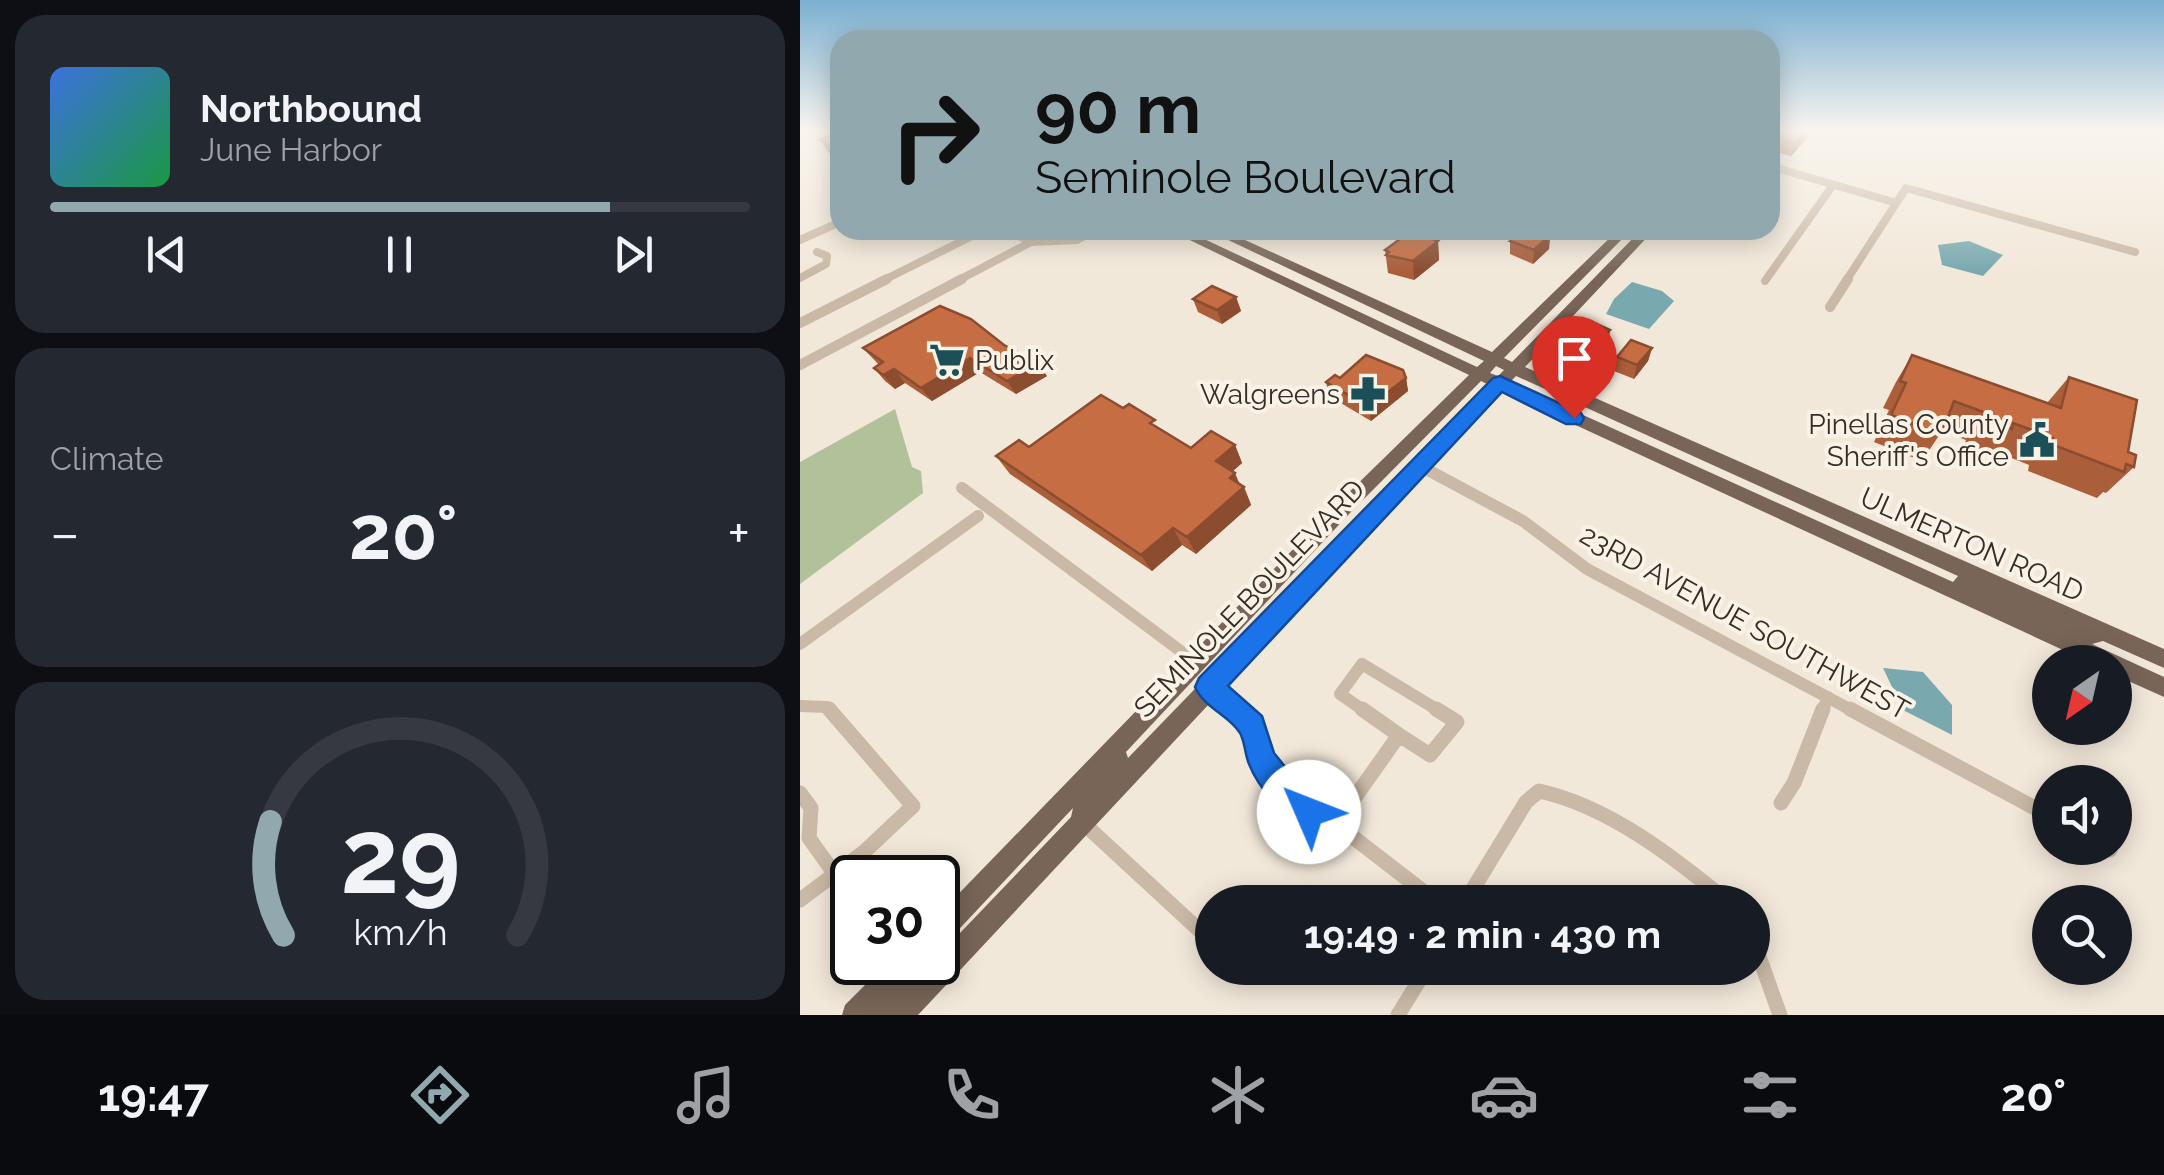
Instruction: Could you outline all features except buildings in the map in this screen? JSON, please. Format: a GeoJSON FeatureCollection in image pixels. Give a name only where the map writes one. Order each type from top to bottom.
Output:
{"type":"FeatureCollection","features":[{"type":"Feature","properties":{"kind":"main road","name":"ULMERTON ROAD"},"geometry":{"type":"LineString","coordinates":[[1196,240],[2070,645]]}},
{"type":"Feature","properties":{"kind":"main road","name":"ULMERTON ROAD"},"geometry":{"type":"LineString","coordinates":[[1235,240],[2164,658]]}},
{"type":"Feature","properties":{"kind":"main road"},"geometry":{"type":"LineString","coordinates":[[1582,272],[1607,240]]}},
{"type":"Feature","properties":{"kind":"main road","name":"SEMINOLE BOULEVARD"},"geometry":{"type":"LineString","coordinates":[[960,913],[1194,660],[1478,372],[1615,240]]}},
{"type":"Feature","properties":{"kind":"main road"},"geometry":{"type":"LineString","coordinates":[[1621,259],[1621,247],[1627,240]]}},
{"type":"Feature","properties":{"kind":"main road","name":"SEMINOLE BOULEVARD"},"geometry":{"type":"LineString","coordinates":[[900,1015],[1639,240]]}},
{"type":"Feature","properties":{"kind":"main road"},"geometry":{"type":"LineString","coordinates":[[1818,531],[1878,546],[2074,633],[2105,633],[2110,645]]}},
{"type":"Feature","properties":{"kind":"main road"},"geometry":{"type":"LineString","coordinates":[[1194,660],[1209,687]]}},
{"type":"Feature","properties":{"kind":"main road","name":"ULMERTON ROAD"},"geometry":{"type":"LineString","coordinates":[[2132,673],[2164,687]]}},
{"type":"Feature","properties":{"kind":"main road"},"geometry":{"type":"LineString","coordinates":[[1082,821],[1087,796],[1116,761],[1121,740]]}},
{"type":"Feature","properties":{"kind":"main road"},"geometry":{"type":"LineString","coordinates":[[855,1015],[884,985]]}},
{"type":"Feature","properties":{"kind":"main road"},"geometry":{"type":"LineString","coordinates":[[873,1015],[901,985]]}},
{"type":"Feature","properties":{"kind":"street"},"geometry":{"type":"LineString","coordinates":[[1808,177],[1893,202]]}},
{"type":"Feature","properties":{"kind":"street"},"geometry":{"type":"LineString","coordinates":[[1765,280],[1833,185]]}},
{"type":"Feature","properties":{"kind":"street"},"geometry":{"type":"LineString","coordinates":[[1830,308],[1902,188],[2135,252]]}},
{"type":"Feature","properties":{"kind":"street"},"geometry":{"type":"LineString","coordinates":[[800,240],[830,226]]}},
{"type":"Feature","properties":{"kind":"street"},"geometry":{"type":"LineString","coordinates":[[800,323],[964,240]]}},
{"type":"Feature","properties":{"kind":"street"},"geometry":{"type":"LineString","coordinates":[[1026,240],[1030,242]]}},
{"type":"Feature","properties":{"kind":"street"},"geometry":{"type":"LineString","coordinates":[[800,365],[1030,242],[1074,240]]}},
{"type":"Feature","properties":{"kind":"street"},"geometry":{"type":"LineString","coordinates":[[800,278],[826,264],[827,256],[817,252]]}},
{"type":"Feature","properties":{"kind":"street","name":"23RD AVENUE SOUTHWEST"},"geometry":{"type":"LineString","coordinates":[[1420,466],[1524,522],[1588,569],[2032,806]]}},
{"type":"Feature","properties":{"kind":"street"},"geometry":{"type":"LineString","coordinates":[[962,488],[1194,660]]}},
{"type":"Feature","properties":{"kind":"street"},"geometry":{"type":"LineString","coordinates":[[800,644],[978,516]]}},
{"type":"Feature","properties":{"kind":"street"},"geometry":{"type":"LineString","coordinates":[[1362,664],[1456,718],[1434,754],[1399,735],[1340,694],[1362,664]]}},
{"type":"Feature","properties":{"kind":"street"},"geometry":{"type":"LineString","coordinates":[[1209,687],[1252,725],[1261,760],[1292,800],[1336,824],[1415,885]]}},
{"type":"Feature","properties":{"kind":"street"},"geometry":{"type":"LineString","coordinates":[[1781,803],[1794,783],[1828,697]]}},
{"type":"Feature","properties":{"kind":"street"},"geometry":{"type":"LineString","coordinates":[[800,706],[828,707],[912,806],[860,855]]}},
{"type":"Feature","properties":{"kind":"street"},"geometry":{"type":"LineString","coordinates":[[1336,824],[1399,735]]}},
{"type":"Feature","properties":{"kind":"street"},"geometry":{"type":"LineString","coordinates":[[1475,885],[1526,802],[1539,791],[1557,792],[1585,806],[1703,885]]}},
{"type":"Feature","properties":{"kind":"street"},"geometry":{"type":"LineString","coordinates":[[800,792],[811,808],[809,838],[830,867]]}},
{"type":"Feature","properties":{"kind":"street"},"geometry":{"type":"LineString","coordinates":[[1082,821],[1195,926]]}},
{"type":"Feature","properties":{"kind":"street"},"geometry":{"type":"LineString","coordinates":[[800,900],[830,876]]}},
{"type":"Feature","properties":{"kind":"street"},"geometry":{"type":"LineString","coordinates":[[1398,1015],[1416,985]]}},
{"type":"Feature","properties":{"kind":"street"},"geometry":{"type":"LineString","coordinates":[[1769,985],[1780,1015]]}},
{"type":"Feature","properties":{"kind":"green space"},"geometry":{"type":"Polygon","coordinates":[[[895,409],[912,467],[921,471],[923,493],[800,584],[800,462],[895,409]]]}},
{"type":"Feature","properties":{"kind":"water"},"geometry":{"type":"Polygon","coordinates":[[[1969,241],[2003,255],[1983,276],[1942,265],[1938,245],[1969,241]]]}},
{"type":"Feature","properties":{"kind":"water"},"geometry":{"type":"Polygon","coordinates":[[[1632,282],[1662,291],[1674,301],[1649,329],[1606,314],[1614,299],[1632,282]]]}},
{"type":"Feature","properties":{"kind":"water"},"geometry":{"type":"Polygon","coordinates":[[[1883,668],[1923,672],[1952,705],[1952,735],[1903,710],[1883,668]]]}},
{"type":"Feature","properties":{"kind":"place","name":"Publix"},"geometry":{"type":"Point","coordinates":[947,360]}},
{"type":"Feature","properties":{"kind":"place","name":"Walgreens"},"geometry":{"type":"Point","coordinates":[1368,394]}},
{"type":"Feature","properties":{"kind":"place","name":"Pinellas County Sheriff's Office"},"geometry":{"type":"Point","coordinates":[2037,440]}},
{"type":"Feature","properties":{"kind":"route"},"geometry":{"type":"LineString","coordinates":[[1309,812],[1292,800],[1261,760],[1252,725],[1209,687],[1500,383],[1574,418]]}}]}
